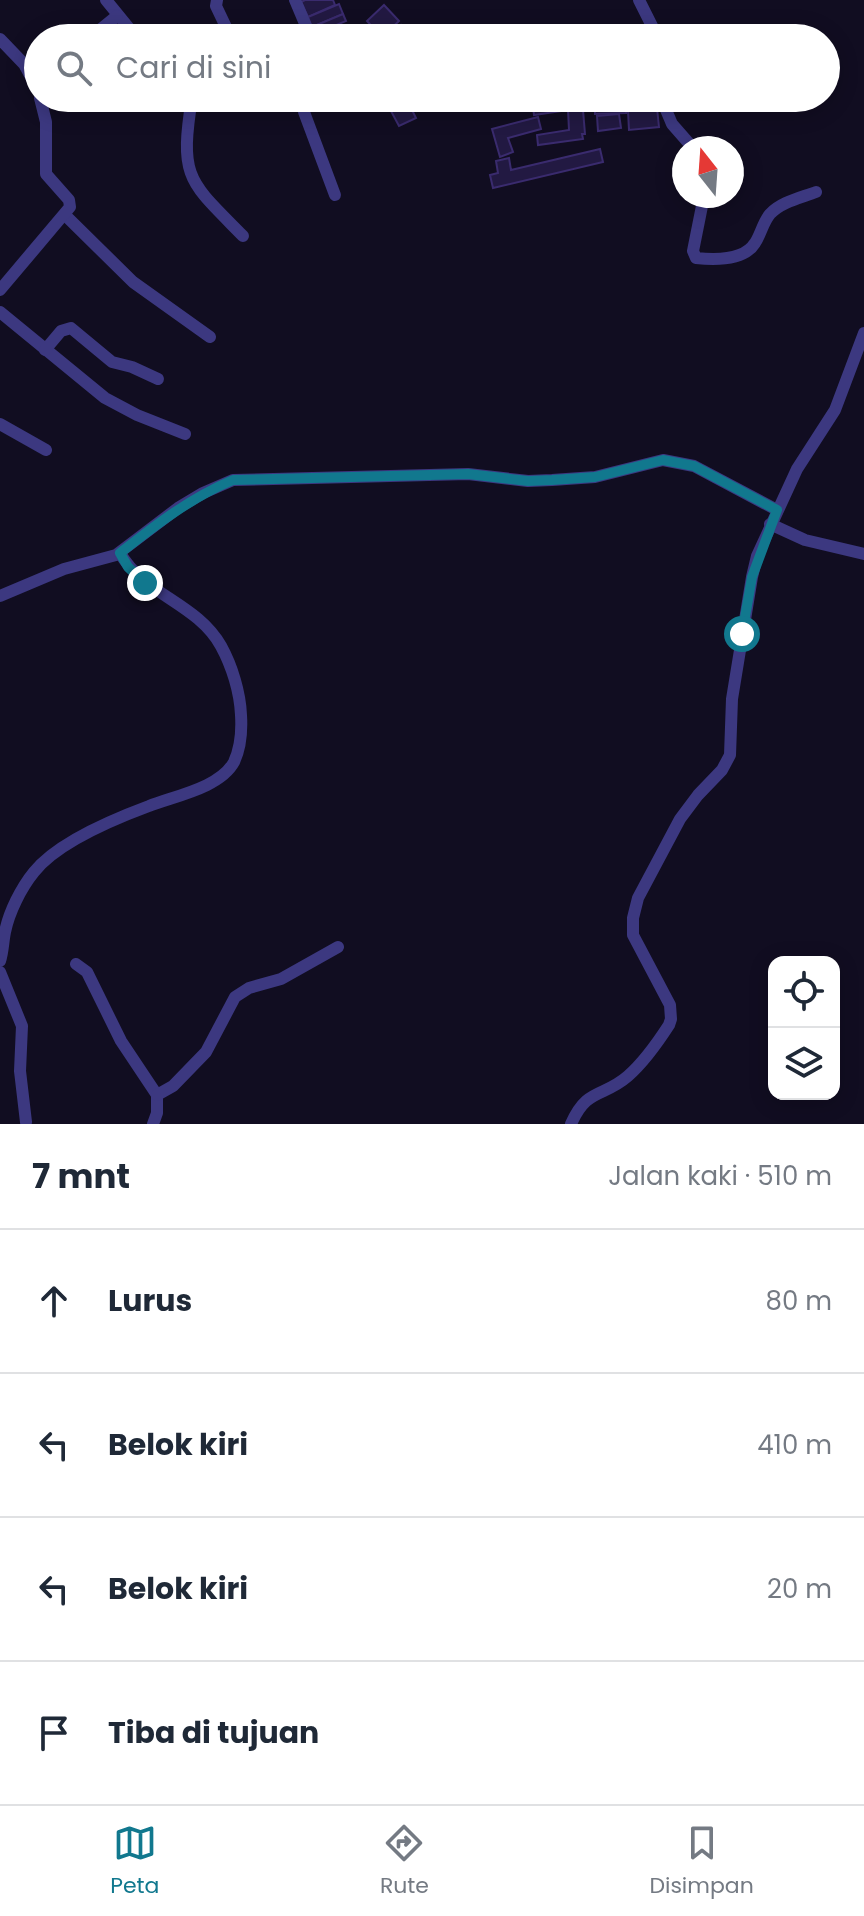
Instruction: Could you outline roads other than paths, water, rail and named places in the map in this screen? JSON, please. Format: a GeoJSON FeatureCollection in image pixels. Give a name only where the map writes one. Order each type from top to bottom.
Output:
{"type":"FeatureCollection","features":[{"type":"Feature","properties":{"kind":"street"},"geometry":{"type":"LineString","coordinates":[[106,0],[124,24]]}},
{"type":"Feature","properties":{"kind":"street"},"geometry":{"type":"LineString","coordinates":[[217,0],[216,6],[225,24]]}},
{"type":"Feature","properties":{"kind":"street"},"geometry":{"type":"LineString","coordinates":[[295,0],[305,24]]}},
{"type":"Feature","properties":{"kind":"street"},"geometry":{"type":"LineString","coordinates":[[639,0],[651,24]]}},
{"type":"Feature","properties":{"kind":"street"},"geometry":{"type":"LineString","coordinates":[[107,24],[117,16]]}},
{"type":"Feature","properties":{"kind":"street"},"geometry":{"type":"LineString","coordinates":[[0,39],[24,64]]}},
{"type":"Feature","properties":{"kind":"street"},"geometry":{"type":"LineString","coordinates":[[0,290],[69,210],[70,202],[50,181],[45,169],[42,112]]}},
{"type":"Feature","properties":{"kind":"street"},"geometry":{"type":"LineString","coordinates":[[190,112],[186,162],[190,176],[203,197],[243,236]]}},
{"type":"Feature","properties":{"kind":"street"},"geometry":{"type":"LineString","coordinates":[[304,112],[335,195]]}},
{"type":"Feature","properties":{"kind":"street"},"geometry":{"type":"LineString","coordinates":[[667,112],[682,136]]}},
{"type":"Feature","properties":{"kind":"street"},"geometry":{"type":"LineString","coordinates":[[702,208],[693,251],[695,257],[728,258],[747,251],[771,213],[816,192]]}},
{"type":"Feature","properties":{"kind":"street"},"geometry":{"type":"LineString","coordinates":[[65,215],[133,282],[210,337]]}},
{"type":"Feature","properties":{"kind":"street"},"geometry":{"type":"LineString","coordinates":[[0,312],[115,404],[185,434]]}},
{"type":"Feature","properties":{"kind":"street"},"geometry":{"type":"LineString","coordinates":[[45,350],[61,331],[71,328],[112,362],[158,379]]}},
{"type":"Feature","properties":{"kind":"street"},"geometry":{"type":"LineString","coordinates":[[571,1124],[578,1107],[585,1100],[630,1074],[661,1038],[671,1019],[670,1005],[661,985],[635,941],[633,918],[638,898],[671,834],[698,795],[722,770],[730,755],[732,699],[752,577],[770,524],[797,469],[835,410],[864,333]]}},
{"type":"Feature","properties":{"kind":"street"},"geometry":{"type":"LineString","coordinates":[[0,424],[46,450]]}},
{"type":"Feature","properties":{"kind":"street"},"geometry":{"type":"LineString","coordinates":[[0,596],[44,576],[120,553],[178,508],[233,480],[468,474],[528,481],[552,480],[595,477],[663,460],[694,466],[777,510]]}},
{"type":"Feature","properties":{"kind":"street"},"geometry":{"type":"LineString","coordinates":[[770,524],[805,540],[864,554]]}},
{"type":"Feature","properties":{"kind":"street"},"geometry":{"type":"LineString","coordinates":[[0,961],[9,919],[35,870],[61,849],[89,833],[149,806],[197,790],[214,780],[233,764],[242,736],[240,707],[230,665],[211,630],[186,608],[145,583],[128,567],[120,553]]}},
{"type":"Feature","properties":{"kind":"street"},"geometry":{"type":"LineString","coordinates":[[157,1095],[173,1086],[206,1052],[235,997],[249,988],[281,979],[338,947]]}},
{"type":"Feature","properties":{"kind":"street"},"geometry":{"type":"LineString","coordinates":[[76,964],[87,972],[121,1041],[157,1095],[157,1113],[153,1124]]}},
{"type":"Feature","properties":{"kind":"street"},"geometry":{"type":"LineString","coordinates":[[0,972],[22,1026],[20,1071],[26,1122]]}}]}
